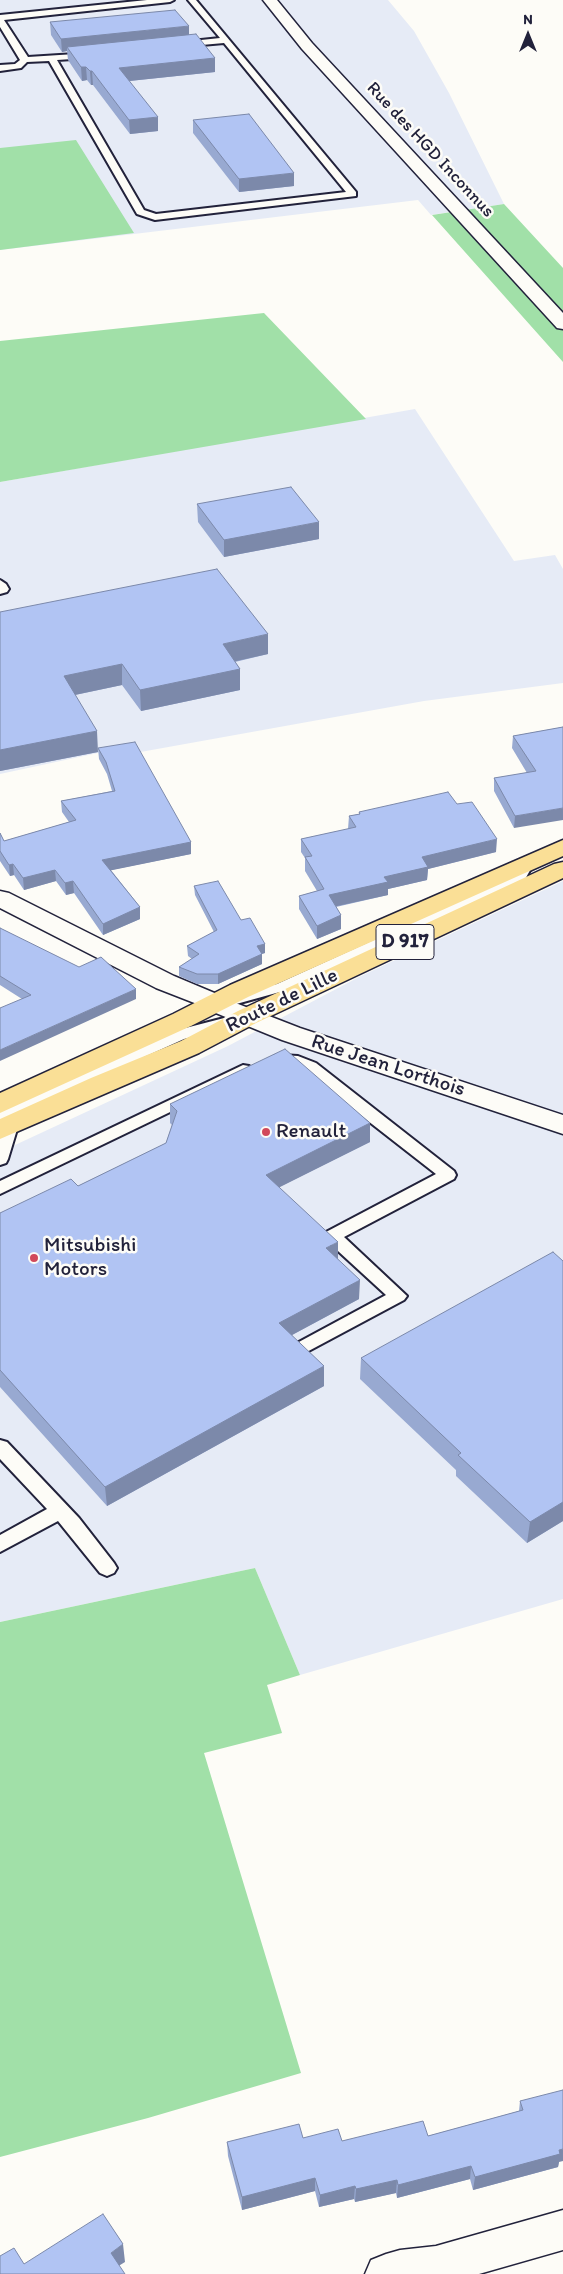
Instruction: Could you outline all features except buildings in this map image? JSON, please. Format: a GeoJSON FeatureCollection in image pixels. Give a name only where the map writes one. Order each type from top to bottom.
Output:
{"type":"FeatureCollection","features":[{"type":"Feature","properties":{"kind":"main road","name":"Route de Lille"},"geometry":{"type":"LineString","coordinates":[[2,1119],[215,1003],[563,847]]}},
{"type":"Feature","properties":{"kind":"main road","name":"Route de Lille"},"geometry":{"type":"LineString","coordinates":[[2,1119],[100,1084],[190,1047],[247,1017],[563,869]]}},
{"type":"Feature","properties":{"kind":"street","name":"Rue des HGD Inconnus"},"geometry":{"type":"LineString","coordinates":[[270,0],[307,46],[563,324]]}},
{"type":"Feature","properties":{"kind":"street","name":"Rue Jean Lorthois"},"geometry":{"type":"LineString","coordinates":[[0,898],[165,982],[247,1017],[289,1047],[563,1125]]}},
{"type":"Feature","properties":{"kind":"street"},"geometry":{"type":"LineString","coordinates":[[386,2274],[437,2270],[563,2230]]}},
{"type":"Feature","properties":{"kind":"lane"},"geometry":{"type":"LineString","coordinates":[[25,60],[0,19],[170,0]]}},
{"type":"Feature","properties":{"kind":"lane"},"geometry":{"type":"LineString","coordinates":[[52,58],[140,212],[155,217],[353,194],[192,0]]}},
{"type":"Feature","properties":{"kind":"lane"},"geometry":{"type":"LineString","coordinates":[[168,46],[226,40]]}},
{"type":"Feature","properties":{"kind":"lane"},"geometry":{"type":"LineString","coordinates":[[0,68],[18,66],[25,60],[100,54]]}},
{"type":"Feature","properties":{"kind":"lane"},"geometry":{"type":"LineString","coordinates":[[0,584],[3,589],[0,590]]}},
{"type":"Feature","properties":{"kind":"lane"},"geometry":{"type":"LineString","coordinates":[[0,1163],[2,1187],[222,1079],[261,1063],[289,1047],[298,1061],[310,1067],[448,1175],[332,1236],[398,1296],[303,1348]]}},
{"type":"Feature","properties":{"kind":"lane"},"geometry":{"type":"LineString","coordinates":[[0,1160],[2,1119]]}},
{"type":"Feature","properties":{"kind":"lane"},"geometry":{"type":"LineString","coordinates":[[0,1447],[72,1523],[107,1568]]}},
{"type":"Feature","properties":{"kind":"lane"},"geometry":{"type":"LineString","coordinates":[[0,1544],[59,1511]]}},
{"type":"Feature","properties":{"kind":"shaded area"},"geometry":{"type":"Polygon","coordinates":[[[0,0],[388,0],[414,31],[449,93],[504,204],[431,215],[418,200],[0,250],[0,0]]]}},
{"type":"Feature","properties":{"kind":"shaded area"},"geometry":{"type":"Polygon","coordinates":[[[415,409],[514,561],[555,555],[563,569],[563,683],[424,701],[135,753],[107,751],[0,774],[0,482],[415,409]]]}},
{"type":"Feature","properties":{"kind":"shaded area"},"geometry":{"type":"Polygon","coordinates":[[[563,881],[563,1599],[300,1675],[255,1568],[0,1622],[0,1152],[228,1046],[359,977],[563,881]]]}},
{"type":"Feature","properties":{"kind":"green space"},"geometry":{"type":"Polygon","coordinates":[[[76,140],[134,233],[0,250],[0,148],[76,140]]]}},
{"type":"Feature","properties":{"kind":"green space"},"geometry":{"type":"Polygon","coordinates":[[[504,204],[563,268],[563,362],[432,215],[504,204]]]}},
{"type":"Feature","properties":{"kind":"green space"},"geometry":{"type":"Polygon","coordinates":[[[264,313],[366,419],[0,482],[0,341],[264,313]]]}},
{"type":"Feature","properties":{"kind":"green space"},"geometry":{"type":"Polygon","coordinates":[[[255,1568],[300,1675],[267,1685],[282,1733],[204,1753],[301,2073],[148,2118],[0,2157],[0,1622],[255,1568]]]}},
{"type":"Feature","properties":{"kind":"place","name":"Renault"},"geometry":{"type":"Point","coordinates":[266,1132]}},
{"type":"Feature","properties":{"kind":"place","name":"Mitsubishi Motors"},"geometry":{"type":"Point","coordinates":[34,1258]}}]}
